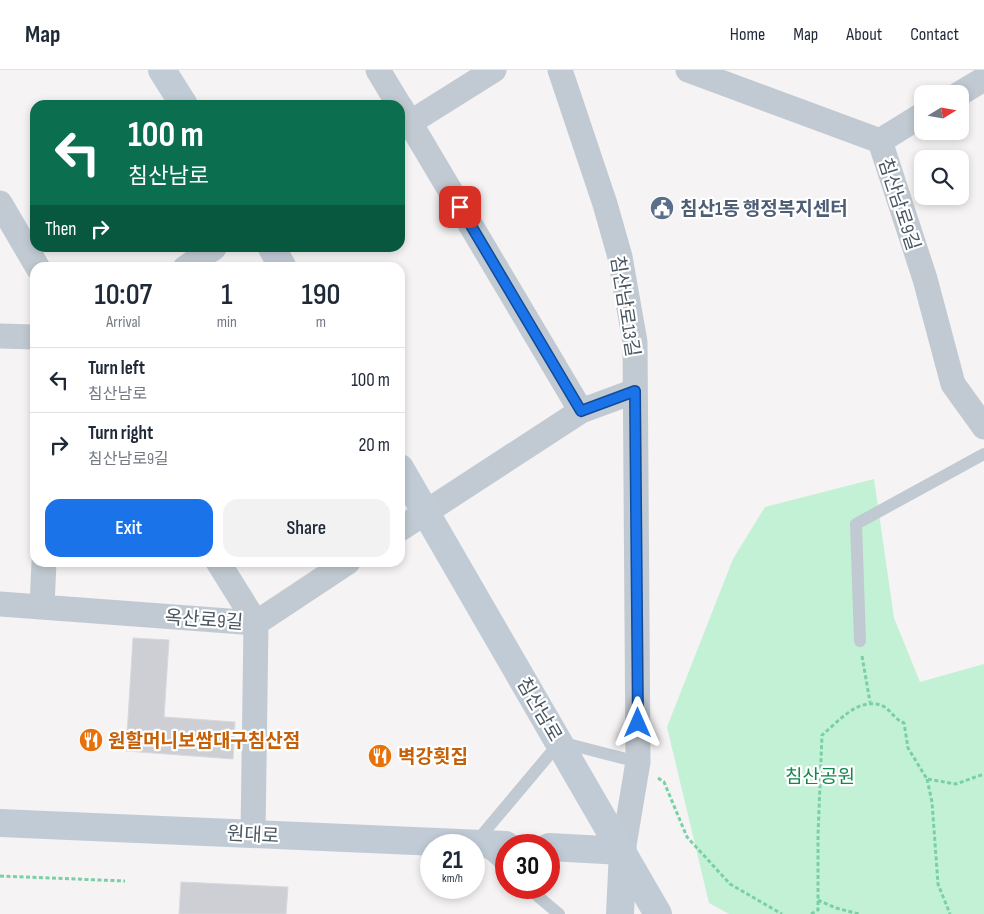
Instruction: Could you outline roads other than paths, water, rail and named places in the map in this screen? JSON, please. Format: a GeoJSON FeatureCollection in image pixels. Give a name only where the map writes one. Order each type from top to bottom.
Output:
{"type":"FeatureCollection","features":[{"type":"Feature","properties":{"kind":"main road"},"geometry":{"type":"LineString","coordinates":[[162,70],[181,100]]}},
{"type":"Feature","properties":{"kind":"main road","name":"침산남로"},"geometry":{"type":"LineString","coordinates":[[405,476],[658,914]]}},
{"type":"Feature","properties":{"kind":"main road","name":"원대로"},"geometry":{"type":"LineString","coordinates":[[0,823],[420,841]]}},
{"type":"Feature","properties":{"kind":"main road"},"geometry":{"type":"LineString","coordinates":[[560,848],[623,851],[620,914]]}},
{"type":"Feature","properties":{"kind":"street"},"geometry":{"type":"LineString","coordinates":[[378,70],[394,100]]}},
{"type":"Feature","properties":{"kind":"street"},"geometry":{"type":"LineString","coordinates":[[405,114],[494,70]]}},
{"type":"Feature","properties":{"kind":"street","name":"침산남로13길"},"geometry":{"type":"LineString","coordinates":[[560,70],[605,204],[620,257],[635,342],[638,762],[623,851]]}},
{"type":"Feature","properties":{"kind":"street","name":"침산남로9길"},"geometry":{"type":"LineString","coordinates":[[688,70],[880,141],[925,279],[953,384],[984,427]]}},
{"type":"Feature","properties":{"kind":"street"},"geometry":{"type":"LineString","coordinates":[[969,88],[984,79]]}},
{"type":"Feature","properties":{"kind":"street"},"geometry":{"type":"LineString","coordinates":[[880,141],[914,120]]}},
{"type":"Feature","properties":{"kind":"street"},"geometry":{"type":"LineString","coordinates":[[405,121],[581,411]]}},
{"type":"Feature","properties":{"kind":"street"},"geometry":{"type":"LineString","coordinates":[[0,203],[34,262]]}},
{"type":"Feature","properties":{"kind":"street"},"geometry":{"type":"LineString","coordinates":[[194,262],[208,252]]}},
{"type":"Feature","properties":{"kind":"street"},"geometry":{"type":"LineString","coordinates":[[0,336],[30,337]]}},
{"type":"Feature","properties":{"kind":"street"},"geometry":{"type":"LineString","coordinates":[[405,526],[581,411],[635,391]]}},
{"type":"Feature","properties":{"kind":"street"},"geometry":{"type":"LineString","coordinates":[[42,606],[44,567]]}},
{"type":"Feature","properties":{"kind":"street"},"geometry":{"type":"LineString","coordinates":[[221,567],[256,623],[254,834]]}},
{"type":"Feature","properties":{"kind":"street","name":"옥산로9길"},"geometry":{"type":"LineString","coordinates":[[0,604],[256,623],[340,567]]}},
{"type":"Feature","properties":{"kind":"lane"},"geometry":{"type":"LineString","coordinates":[[860,642],[856,524],[984,454]]}},
{"type":"Feature","properties":{"kind":"lane"},"geometry":{"type":"LineString","coordinates":[[483,834],[560,742],[638,762]]}},
{"type":"Feature","properties":{"kind":"lane"},"geometry":{"type":"LineString","coordinates":[[485,850],[495,859]]}},
{"type":"Feature","properties":{"kind":"lane"},"geometry":{"type":"LineString","coordinates":[[541,899],[559,914]]}},
{"type":"Feature","properties":{"kind":"place","name":"침산1동 행정복지센터"},"geometry":{"type":"Point","coordinates":[662,208]}},
{"type":"Feature","properties":{"kind":"place","name":"원할머니보쌈대구침산점"},"geometry":{"type":"Point","coordinates":[91,740]}},
{"type":"Feature","properties":{"kind":"place","name":"벽강횟집"},"geometry":{"type":"Point","coordinates":[380,756]}},
{"type":"Feature","properties":{"kind":"park label","name":"침산공원"},"geometry":{"type":"Point","coordinates":[820,776]}}]}
